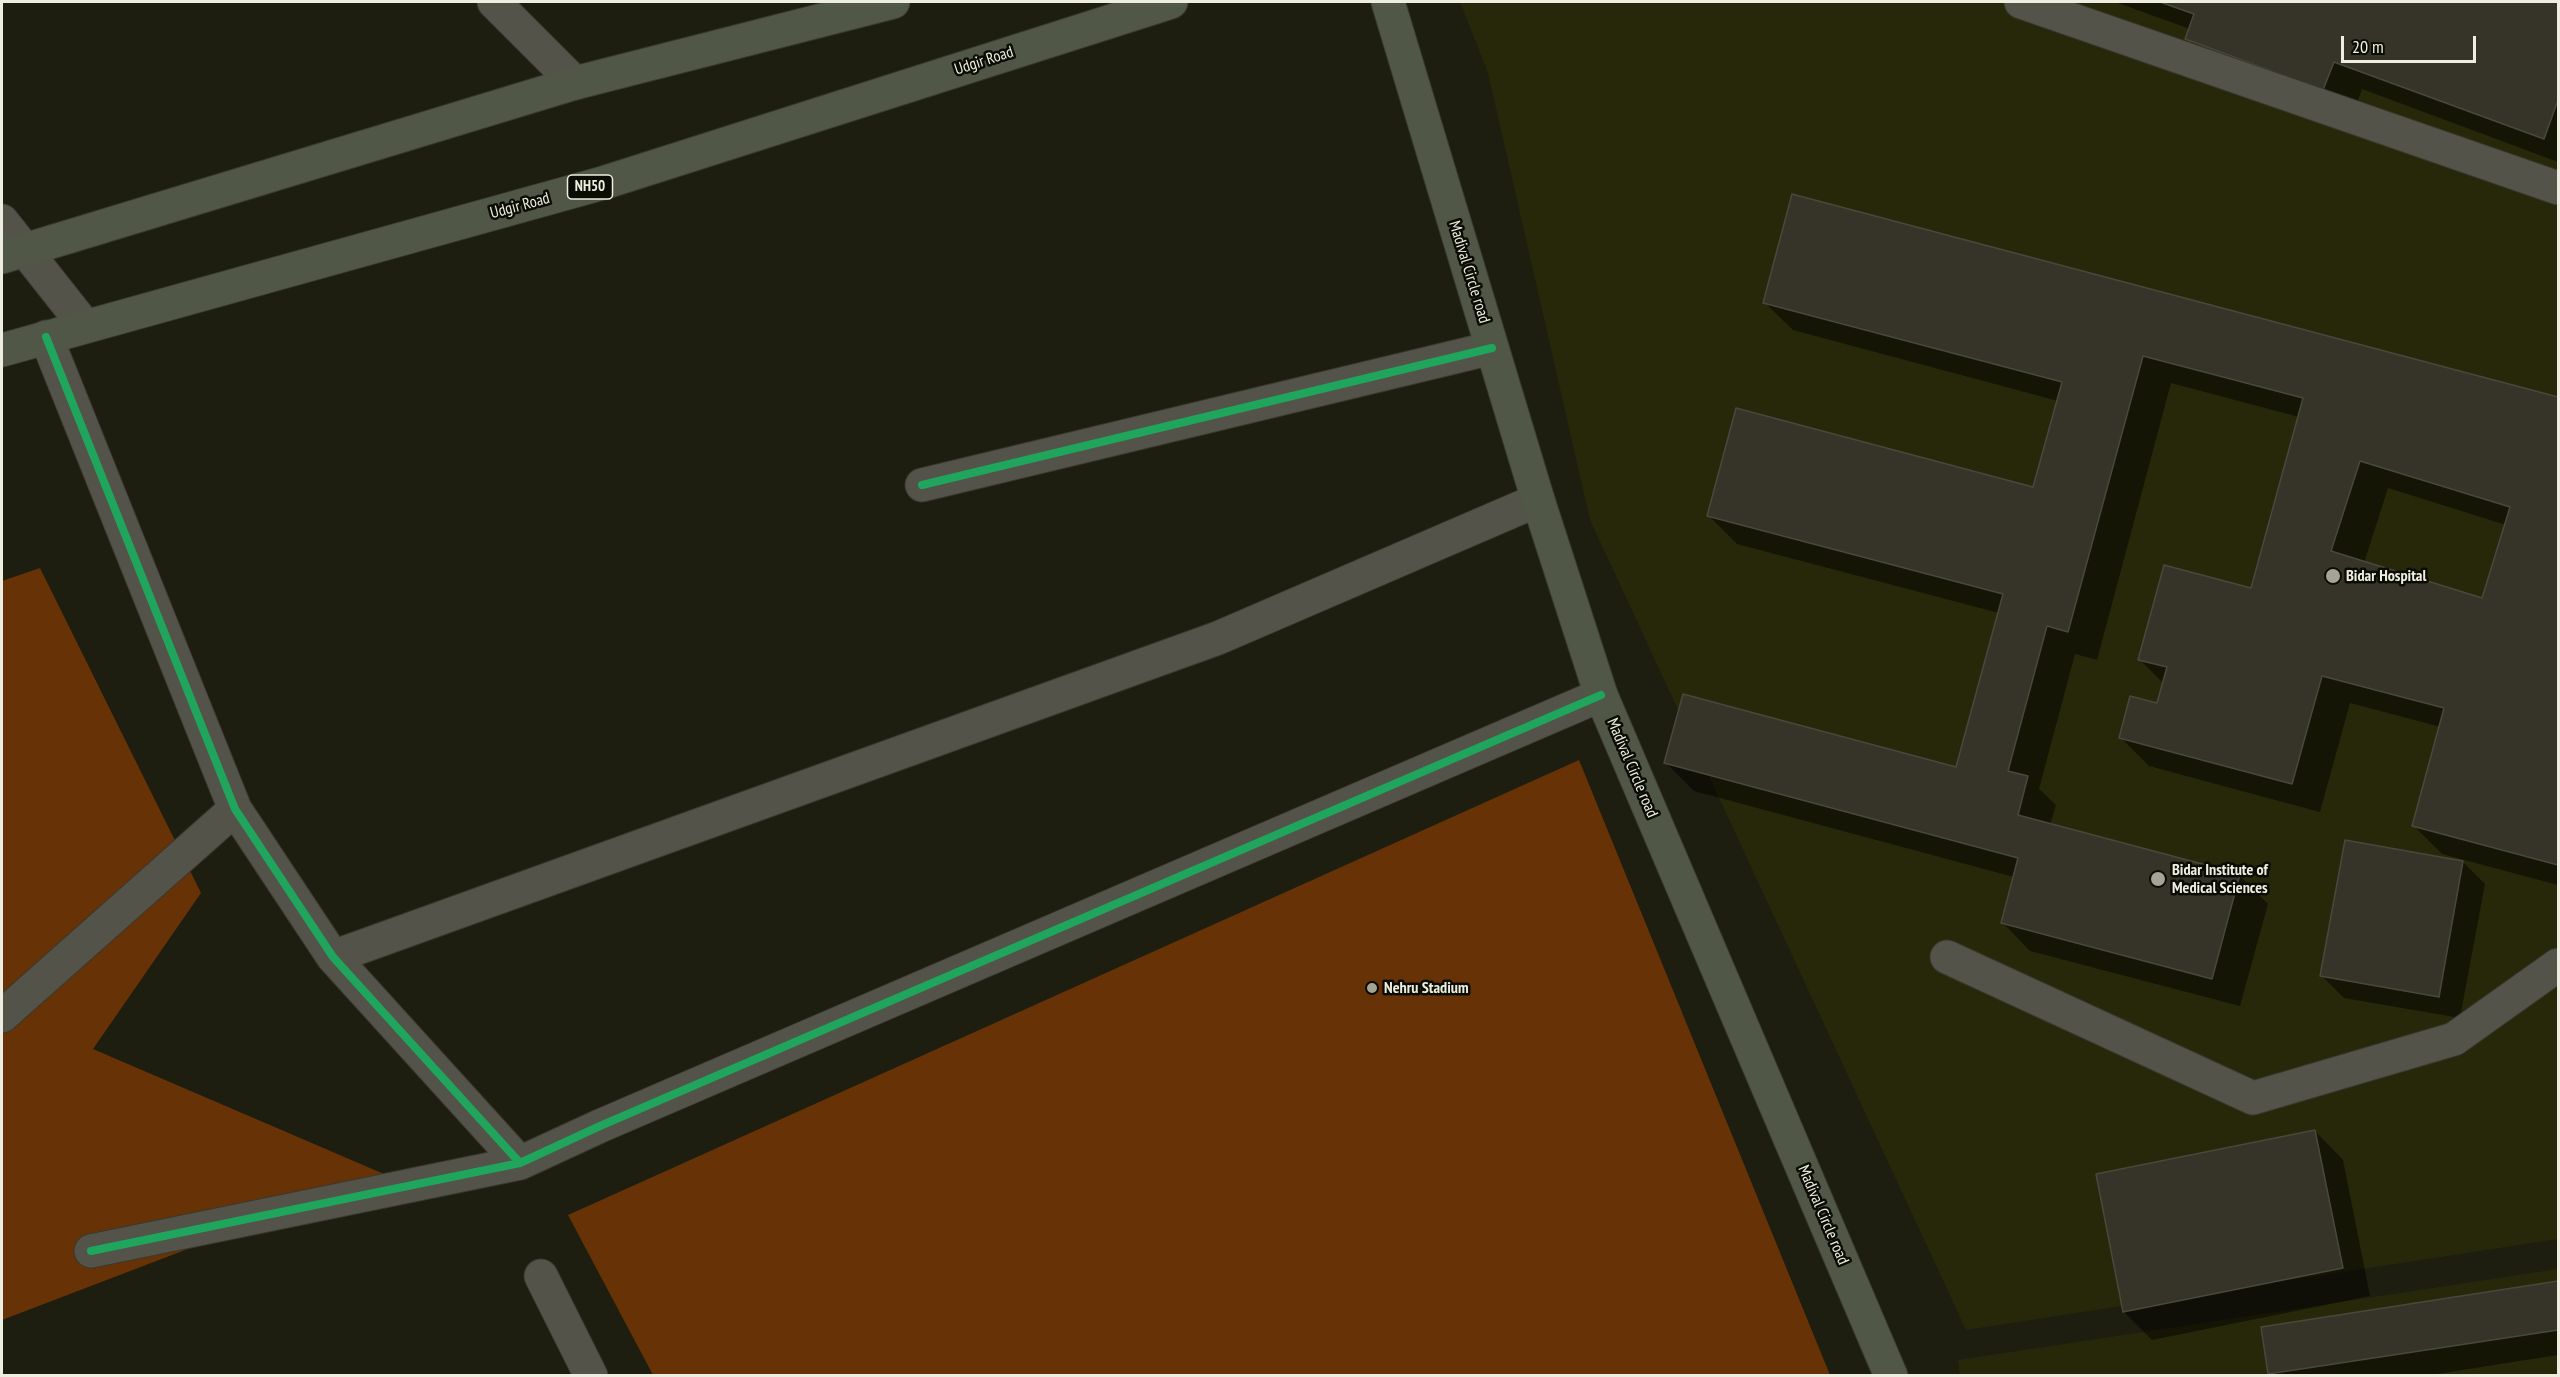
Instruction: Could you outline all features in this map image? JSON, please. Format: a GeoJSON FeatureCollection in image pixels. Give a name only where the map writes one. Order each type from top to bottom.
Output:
{"type":"FeatureCollection","features":[{"type":"Feature","properties":{"kind":"highway"},"geometry":{"type":"LineString","coordinates":[[13,253],[575,83],[893,2]]}},
{"type":"Feature","properties":{"kind":"highway","name":"Udgir Road"},"geometry":{"type":"LineString","coordinates":[[2,350],[603,183],[1171,2]]}},
{"type":"Feature","properties":{"kind":"highway","name":"Madival Circle road"},"geometry":{"type":"LineString","coordinates":[[1388,2],[1538,500],[1601,695],[1891,1376]]}},
{"type":"Feature","properties":{"kind":"street"},"geometry":{"type":"LineString","coordinates":[[494,2],[575,83]]}},
{"type":"Feature","properties":{"kind":"street"},"geometry":{"type":"LineString","coordinates":[[2021,2],[2559,188]]}},
{"type":"Feature","properties":{"kind":"street"},"geometry":{"type":"LineString","coordinates":[[2,221],[13,253],[85,326]]}},
{"type":"Feature","properties":{"kind":"street"},"geometry":{"type":"LineString","coordinates":[[46,337],[235,809],[333,957],[520,1162]]}},
{"type":"Feature","properties":{"kind":"street"},"geometry":{"type":"LineString","coordinates":[[922,485],[1492,348]]}},
{"type":"Feature","properties":{"kind":"street"},"geometry":{"type":"LineString","coordinates":[[333,957],[1218,638],[1538,500]]}},
{"type":"Feature","properties":{"kind":"street"},"geometry":{"type":"LineString","coordinates":[[91,1251],[520,1162],[600,1125],[1601,695]]}},
{"type":"Feature","properties":{"kind":"street"},"geometry":{"type":"LineString","coordinates":[[2,1016],[235,809]]}},
{"type":"Feature","properties":{"kind":"street"},"geometry":{"type":"LineString","coordinates":[[1947,957],[2253,1098],[2454,1039],[2559,965]]}},
{"type":"Feature","properties":{"kind":"street"},"geometry":{"type":"LineString","coordinates":[[541,1276],[591,1376]]}},
{"type":"Feature","properties":{"kind":"shaded area","name":"Bidar Institute of Medical Sciences"},"geometry":{"type":"Polygon","coordinates":[[[1460,2],[2558,2],[2558,1239],[1966,1330],[1590,520],[1488,73],[1460,2]]]}},
{"type":"Feature","properties":{"kind":"shaded area"},"geometry":{"type":"Polygon","coordinates":[[[40,568],[201,893],[93,1049],[384,1174],[2,1320],[2,581],[40,568]]]}},
{"type":"Feature","properties":{"kind":"shaded area","name":"Nehru Stadium"},"geometry":{"type":"Polygon","coordinates":[[[1579,760],[1830,1375],[653,1375],[568,1215],[1579,760]]]}},
{"type":"Feature","properties":{"kind":"shaded area"},"geometry":{"type":"Polygon","coordinates":[[[2558,1269],[2558,1375],[1960,1376],[1958,1360],[2558,1269]]]}},
{"type":"Feature","properties":{"kind":"building"},"geometry":{"type":"Polygon","coordinates":[[[2160,2],[2558,2],[2558,100],[2544,139],[2334,62],[2323,90],[2185,39],[2194,14],[2160,2]]]}},
{"type":"Feature","properties":{"kind":"building","name":"Bidar Hospital"},"geometry":{"type":"Polygon","coordinates":[[[1792,194],[2558,397],[2558,865],[2412,826],[2444,708],[2322,676],[2292,784],[2119,738],[2130,696],[2157,703],[2167,667],[2138,660],[2164,565],[2251,588],[2303,398],[2143,356],[2068,632],[2047,626],[2008,771],[2028,776],[2018,815],[2240,874],[2212,979],[2001,923],[2018,858],[1664,763],[1683,694],[1956,767],[2003,594],[1707,516],[1736,408],[2033,487],[2062,382],[1763,303],[1792,194]],[[2360,461],[2331,551],[2482,598],[2510,507],[2360,461]]]}},
{"type":"Feature","properties":{"kind":"building"},"geometry":{"type":"Polygon","coordinates":[[[2345,840],[2463,861],[2439,997],[2320,976],[2345,840]]]}},
{"type":"Feature","properties":{"kind":"building"},"geometry":{"type":"Polygon","coordinates":[[[2315,1130],[2343,1268],[2123,1312],[2096,1174],[2315,1130]]]}},
{"type":"Feature","properties":{"kind":"building"},"geometry":{"type":"Polygon","coordinates":[[[2558,1281],[2558,1330],[2268,1374],[2261,1327],[2558,1281]]]}},
{"type":"Feature","properties":{"kind":"cycle path"},"geometry":{"type":"LineString","coordinates":[[46,337],[235,809],[333,957],[520,1163]]}},
{"type":"Feature","properties":{"kind":"cycle path"},"geometry":{"type":"LineString","coordinates":[[922,485],[1492,348]]}},
{"type":"Feature","properties":{"kind":"cycle path"},"geometry":{"type":"LineString","coordinates":[[91,1251],[520,1163],[600,1126],[1601,695]]}},
{"type":"Feature","properties":{"kind":"place","name":"Bidar Hospital"},"geometry":{"type":"Point","coordinates":[2333,576]}},
{"type":"Feature","properties":{"kind":"place","name":"Bidar Institute of Medical Sciences"},"geometry":{"type":"Point","coordinates":[2158,879]}},
{"type":"Feature","properties":{"kind":"place","name":"Nehru Stadium"},"geometry":{"type":"Point","coordinates":[1372,988]}}]}
